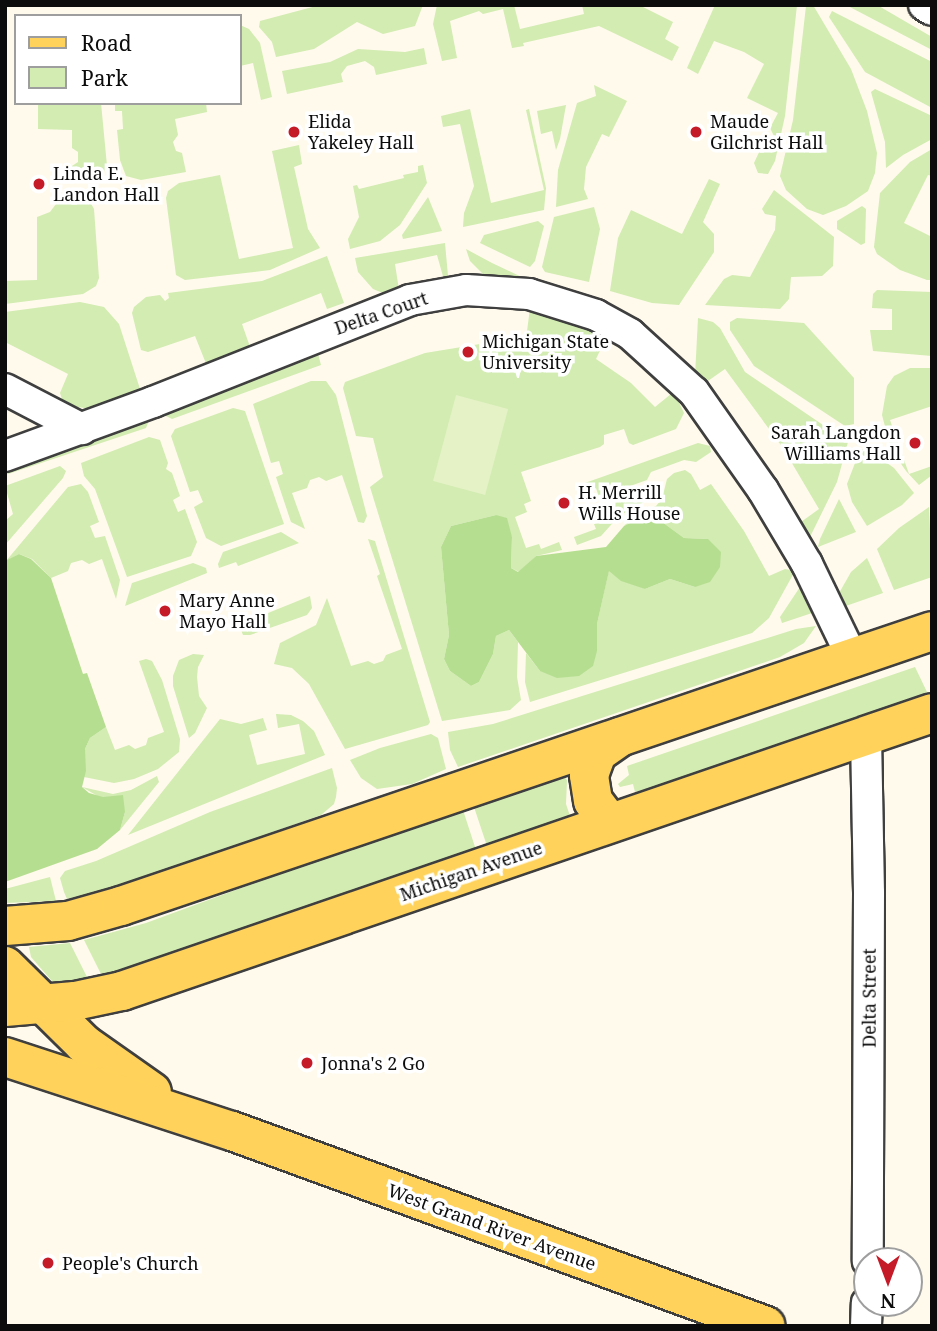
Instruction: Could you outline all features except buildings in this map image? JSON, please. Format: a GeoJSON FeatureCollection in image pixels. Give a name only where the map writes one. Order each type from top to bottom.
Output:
{"type":"FeatureCollection","features":[{"type":"Feature","properties":{"kind":"main road"},"geometry":{"type":"LineString","coordinates":[[5,926],[52,923],[108,910],[932,631]]}},
{"type":"Feature","properties":{"kind":"main road","name":"Michigan Avenue"},"geometry":{"type":"LineString","coordinates":[[5,1007],[45,1005],[107,995],[197,967],[609,822],[932,713]]}},
{"type":"Feature","properties":{"kind":"main road"},"geometry":{"type":"LineString","coordinates":[[609,822],[593,801],[589,775],[597,753],[620,737]]}},
{"type":"Feature","properties":{"kind":"main road","name":"West Grand River Avenue"},"geometry":{"type":"LineString","coordinates":[[5,966],[84,1044],[111,1065],[160,1097],[219,1127]]}},
{"type":"Feature","properties":{"kind":"main road","name":"West Grand River Avenue"},"geometry":{"type":"LineString","coordinates":[[5,1056],[219,1127],[766,1326]]}},
{"type":"Feature","properties":{"kind":"street"},"geometry":{"type":"LineString","coordinates":[[924,5],[932,10]]}},
{"type":"Feature","properties":{"kind":"street","name":"Delta Court"},"geometry":{"type":"LineString","coordinates":[[5,456],[82,429],[410,299],[453,292],[493,290],[562,302],[630,334],[662,359],[694,392],[763,490],[807,564],[852,657]]}},
{"type":"Feature","properties":{"kind":"street"},"geometry":{"type":"LineString","coordinates":[[5,389],[82,429]]}},
{"type":"Feature","properties":{"kind":"street","name":"Delta Street"},"geometry":{"type":"LineString","coordinates":[[866,736],[868,1247]]}},
{"type":"Feature","properties":{"kind":"green space"},"geometry":{"type":"Polygon","coordinates":[[[320,5],[423,5],[415,26],[383,34],[357,22],[314,49],[276,57],[272,42],[259,27],[260,21],[320,5]]]}},
{"type":"Feature","properties":{"kind":"green space"},"geometry":{"type":"Polygon","coordinates":[[[437,5],[514,5],[520,29],[584,14],[582,5],[639,5],[673,22],[665,39],[679,47],[672,61],[599,26],[523,43],[524,46],[512,48],[503,9],[483,14],[479,11],[450,21],[457,58],[442,61],[433,24],[437,5]]]}},
{"type":"Feature","properties":{"kind":"green space"},"geometry":{"type":"Polygon","coordinates":[[[715,5],[797,5],[785,116],[775,161],[768,174],[758,173],[754,163],[762,146],[769,145],[774,136],[770,128],[778,113],[747,98],[764,64],[744,52],[714,41],[698,74],[687,68],[715,5]]]}},
{"type":"Feature","properties":{"kind":"green space"},"geometry":{"type":"Polygon","coordinates":[[[813,5],[851,69],[867,111],[877,153],[875,173],[868,191],[846,206],[823,215],[807,209],[786,190],[780,176],[793,120],[806,6],[813,5]]]}},
{"type":"Feature","properties":{"kind":"green space"},"geometry":{"type":"Polygon","coordinates":[[[846,5],[877,5],[932,37],[932,50],[846,5]]]}},
{"type":"Feature","properties":{"kind":"green space"},"geometry":{"type":"Polygon","coordinates":[[[832,11],[932,62],[932,108],[865,72],[829,17],[832,11]]]}},
{"type":"Feature","properties":{"kind":"green space"},"geometry":{"type":"Polygon","coordinates":[[[242,26],[249,29],[260,43],[272,97],[261,100],[253,63],[242,66],[242,26]]]}},
{"type":"Feature","properties":{"kind":"green space"},"geometry":{"type":"Polygon","coordinates":[[[424,48],[427,64],[376,75],[374,67],[365,61],[347,66],[341,74],[343,82],[287,94],[282,71],[330,62],[358,49],[405,52],[424,48]]]}},
{"type":"Feature","properties":{"kind":"green space"},"geometry":{"type":"Polygon","coordinates":[[[594,85],[627,101],[609,137],[602,134],[586,167],[584,189],[588,199],[556,207],[558,170],[577,103],[596,96],[594,85]]]}},
{"type":"Feature","properties":{"kind":"green space"},"geometry":{"type":"Polygon","coordinates":[[[875,89],[932,116],[932,139],[886,168],[885,142],[871,92],[875,89]]]}},
{"type":"Feature","properties":{"kind":"green space"},"geometry":{"type":"Polygon","coordinates":[[[38,105],[101,105],[107,166],[99,181],[72,183],[72,166],[78,162],[78,152],[72,148],[72,130],[38,129],[38,105]]]}},
{"type":"Feature","properties":{"kind":"green space"},"geometry":{"type":"Polygon","coordinates":[[[115,105],[206,105],[207,112],[175,119],[178,135],[173,142],[176,151],[182,153],[186,172],[141,180],[126,176],[120,160],[117,130],[123,129],[122,111],[115,111],[115,105]]]}},
{"type":"Feature","properties":{"kind":"green space"},"geometry":{"type":"Polygon","coordinates":[[[566,105],[556,150],[552,131],[541,134],[537,111],[566,105]]]}},
{"type":"Feature","properties":{"kind":"green space"},"geometry":{"type":"Polygon","coordinates":[[[470,109],[491,203],[544,190],[526,110],[529,109],[546,188],[544,210],[463,227],[464,213],[474,186],[460,124],[443,127],[441,116],[470,109]]]}},
{"type":"Feature","properties":{"kind":"green space"},"geometry":{"type":"Polygon","coordinates":[[[299,145],[302,164],[294,167],[308,229],[320,248],[270,270],[185,280],[176,275],[166,198],[168,191],[179,183],[220,175],[239,259],[293,248],[272,151],[299,145]]]}},
{"type":"Feature","properties":{"kind":"green space"},"geometry":{"type":"Polygon","coordinates":[[[932,149],[932,176],[928,175],[904,223],[932,237],[932,280],[927,280],[900,270],[877,254],[874,247],[880,193],[910,162],[932,149]]]}},
{"type":"Feature","properties":{"kind":"green space"},"geometry":{"type":"Polygon","coordinates":[[[423,165],[427,183],[400,225],[380,241],[350,249],[348,239],[359,217],[353,186],[357,185],[359,189],[404,178],[403,175],[418,172],[418,166],[423,165]]]}},
{"type":"Feature","properties":{"kind":"green space"},"geometry":{"type":"Polygon","coordinates":[[[709,179],[720,184],[703,222],[714,234],[714,252],[679,305],[652,303],[610,291],[618,238],[631,210],[682,234],[709,179]]]}},
{"type":"Feature","properties":{"kind":"green space"},"geometry":{"type":"Polygon","coordinates":[[[774,190],[834,237],[833,266],[822,276],[791,277],[789,299],[780,309],[705,305],[724,279],[732,275],[750,277],[775,230],[776,216],[765,214],[762,209],[774,190]]]}},
{"type":"Feature","properties":{"kind":"green space"},"geometry":{"type":"Polygon","coordinates":[[[57,194],[77,194],[89,200],[94,209],[99,278],[96,286],[83,294],[5,304],[5,281],[37,280],[37,217],[50,212],[56,204],[57,194]]]}},
{"type":"Feature","properties":{"kind":"green space"},"geometry":{"type":"Polygon","coordinates":[[[428,197],[442,231],[403,239],[402,235],[428,197]]]}},
{"type":"Feature","properties":{"kind":"green space"},"geometry":{"type":"Polygon","coordinates":[[[862,206],[866,209],[865,243],[861,245],[837,229],[837,221],[862,206]]]}},
{"type":"Feature","properties":{"kind":"green space"},"geometry":{"type":"Polygon","coordinates":[[[594,207],[600,229],[589,282],[545,272],[542,267],[554,217],[594,207]]]}},
{"type":"Feature","properties":{"kind":"green space"},"geometry":{"type":"Polygon","coordinates":[[[538,221],[544,226],[535,261],[530,267],[480,243],[484,235],[538,221]]]}},
{"type":"Feature","properties":{"kind":"green space"},"geometry":{"type":"Polygon","coordinates":[[[445,243],[448,276],[444,280],[437,255],[395,264],[399,290],[388,295],[373,289],[358,272],[355,258],[445,243]]]}},
{"type":"Feature","properties":{"kind":"green space"},"geometry":{"type":"Polygon","coordinates":[[[466,249],[526,279],[485,276],[470,261],[466,249]]]}},
{"type":"Feature","properties":{"kind":"green space"},"geometry":{"type":"Polygon","coordinates":[[[327,256],[344,303],[327,309],[321,293],[242,324],[249,344],[247,352],[207,366],[195,336],[148,352],[141,350],[132,313],[134,307],[146,297],[160,295],[165,301],[169,298],[168,293],[262,281],[327,256]]]}},
{"type":"Feature","properties":{"kind":"green space"},"geometry":{"type":"Polygon","coordinates":[[[877,290],[932,292],[932,356],[873,351],[870,330],[892,330],[892,309],[872,308],[873,294],[877,290]]]}},
{"type":"Feature","properties":{"kind":"green space"},"geometry":{"type":"Polygon","coordinates":[[[80,302],[104,307],[119,324],[141,392],[91,409],[71,406],[63,402],[60,393],[68,374],[5,342],[5,312],[80,302]]]}},
{"type":"Feature","properties":{"kind":"green space"},"geometry":{"type":"Polygon","coordinates":[[[530,308],[602,331],[605,340],[596,359],[631,383],[655,407],[671,394],[675,394],[684,413],[676,429],[633,445],[629,443],[624,429],[604,435],[604,444],[600,447],[521,472],[531,501],[524,504],[527,512],[515,517],[526,548],[539,544],[541,549],[559,542],[562,550],[536,556],[519,572],[511,568],[512,537],[496,515],[451,526],[441,547],[449,635],[444,659],[450,671],[471,686],[479,682],[493,654],[496,636],[509,630],[518,642],[517,677],[521,700],[510,710],[442,721],[370,487],[383,477],[373,438],[356,436],[343,388],[345,382],[425,353],[480,344],[525,347],[530,308]]]}},
{"type":"Feature","properties":{"kind":"green space"},"geometry":{"type":"Polygon","coordinates":[[[698,318],[713,322],[720,328],[745,372],[848,442],[837,482],[808,541],[801,522],[819,509],[783,448],[725,369],[705,383],[695,376],[698,318]]]}},
{"type":"Feature","properties":{"kind":"green space"},"geometry":{"type":"Polygon","coordinates":[[[737,318],[804,323],[854,378],[854,424],[845,426],[754,366],[730,330],[730,322],[737,318]]]}},
{"type":"Feature","properties":{"kind":"green space"},"geometry":{"type":"Polygon","coordinates":[[[317,350],[321,365],[172,419],[166,416],[164,411],[317,350]]]}},
{"type":"Feature","properties":{"kind":"green space"},"geometry":{"type":"Polygon","coordinates":[[[910,368],[930,368],[932,406],[890,420],[909,474],[932,466],[932,475],[919,485],[906,471],[891,449],[882,415],[887,386],[894,376],[910,368]]]}},
{"type":"Feature","properties":{"kind":"green space"},"geometry":{"type":"Polygon","coordinates":[[[311,381],[326,381],[336,395],[367,516],[364,523],[358,522],[342,475],[326,481],[319,477],[310,480],[307,488],[292,493],[305,529],[291,522],[276,477],[283,474],[279,461],[271,463],[253,404],[311,381]]]}},
{"type":"Feature","properties":{"kind":"green space"},"geometry":{"type":"Polygon","coordinates":[[[456,395],[508,409],[485,495],[433,481],[456,395]]]}},
{"type":"Feature","properties":{"kind":"green space"},"geometry":{"type":"Polygon","coordinates":[[[233,408],[245,411],[284,524],[221,546],[206,538],[194,507],[203,502],[198,490],[190,492],[171,436],[175,429],[233,408]]]}},
{"type":"Feature","properties":{"kind":"green space"},"geometry":{"type":"Polygon","coordinates":[[[150,418],[146,428],[5,475],[5,469],[150,418]]]}},
{"type":"Feature","properties":{"kind":"green space"},"geometry":{"type":"Polygon","coordinates":[[[149,437],[160,440],[168,463],[166,469],[172,473],[180,496],[173,500],[178,512],[185,509],[197,542],[191,556],[127,577],[95,489],[84,476],[81,463],[149,437]]]}},
{"type":"Feature","properties":{"kind":"green space"},"geometry":{"type":"Polygon","coordinates":[[[698,443],[710,446],[711,452],[696,462],[684,460],[651,472],[647,480],[599,497],[596,488],[585,492],[582,484],[698,443]]]}},
{"type":"Feature","properties":{"kind":"green space"},"geometry":{"type":"Polygon","coordinates":[[[866,448],[894,468],[914,493],[902,505],[867,526],[852,502],[847,484],[860,450],[866,448]]]}},
{"type":"Feature","properties":{"kind":"green space"},"geometry":{"type":"Polygon","coordinates":[[[60,466],[66,471],[63,478],[5,545],[5,521],[13,514],[5,486],[60,466]]]}},
{"type":"Feature","properties":{"kind":"green space"},"geometry":{"type":"Polygon","coordinates":[[[685,470],[691,474],[700,490],[711,484],[744,531],[769,576],[785,569],[795,571],[769,618],[752,633],[530,702],[525,682],[526,653],[540,671],[597,651],[597,624],[609,570],[645,589],[670,579],[695,587],[708,539],[684,538],[658,519],[640,518],[624,526],[634,516],[656,506],[662,499],[667,479],[674,473],[685,470]]]}},
{"type":"Feature","properties":{"kind":"green space"},"geometry":{"type":"Polygon","coordinates":[[[81,484],[88,492],[99,522],[90,526],[95,538],[105,536],[120,580],[116,599],[102,559],[89,564],[82,560],[71,563],[68,571],[51,578],[32,559],[19,554],[6,561],[68,487],[81,484]]]}},
{"type":"Feature","properties":{"kind":"green space"},"geometry":{"type":"Polygon","coordinates":[[[651,490],[646,501],[619,516],[601,536],[577,545],[574,537],[596,529],[594,524],[607,520],[603,507],[651,490]]]}},
{"type":"Feature","properties":{"kind":"green space"},"geometry":{"type":"Polygon","coordinates":[[[839,499],[856,532],[818,547],[820,539],[839,499]]]}},
{"type":"Feature","properties":{"kind":"green space"},"geometry":{"type":"Polygon","coordinates":[[[929,507],[932,577],[894,590],[877,549],[899,528],[929,507]]]}},
{"type":"Feature","properties":{"kind":"green space"},"geometry":{"type":"Polygon","coordinates":[[[496,515],[507,518],[512,537],[511,568],[518,572],[536,556],[606,547],[624,526],[640,518],[658,519],[684,538],[708,539],[721,552],[720,567],[710,582],[695,587],[670,579],[645,589],[621,581],[609,571],[597,624],[597,651],[593,666],[579,676],[557,678],[540,671],[509,630],[496,636],[493,654],[479,682],[471,686],[450,671],[444,659],[449,635],[441,547],[451,526],[496,515]]]}},
{"type":"Feature","properties":{"kind":"green space"},"geometry":{"type":"Polygon","coordinates":[[[281,532],[299,543],[238,566],[236,562],[219,568],[223,552],[281,532]]]}},
{"type":"Feature","properties":{"kind":"green space"},"geometry":{"type":"Polygon","coordinates":[[[368,539],[375,541],[430,722],[428,725],[345,749],[309,684],[292,668],[274,664],[280,643],[316,625],[327,598],[351,666],[368,661],[374,664],[383,661],[386,655],[402,649],[377,576],[380,574],[368,539]]]}},
{"type":"Feature","properties":{"kind":"green space"},"geometry":{"type":"Polygon","coordinates":[[[19,554],[31,559],[51,578],[83,674],[87,673],[106,727],[90,738],[85,749],[86,771],[82,787],[89,793],[103,797],[123,795],[125,812],[120,830],[97,849],[5,882],[5,561],[19,554]]]}},
{"type":"Feature","properties":{"kind":"green space"},"geometry":{"type":"Polygon","coordinates":[[[867,558],[883,593],[843,607],[838,595],[851,572],[867,558]]]}},
{"type":"Feature","properties":{"kind":"green space"},"geometry":{"type":"Polygon","coordinates":[[[193,563],[206,568],[207,573],[125,606],[132,583],[193,563]]]}},
{"type":"Feature","properties":{"kind":"green space"},"geometry":{"type":"Polygon","coordinates":[[[802,584],[815,612],[782,623],[780,617],[802,584]]]}},
{"type":"Feature","properties":{"kind":"green space"},"geometry":{"type":"Polygon","coordinates":[[[310,596],[312,608],[307,615],[243,635],[239,625],[310,596]]]}},
{"type":"Feature","properties":{"kind":"green space"},"geometry":{"type":"Polygon","coordinates":[[[816,626],[804,643],[780,657],[458,767],[450,750],[448,732],[493,724],[796,629],[816,626]]]}},
{"type":"Feature","properties":{"kind":"green space"},"geometry":{"type":"Polygon","coordinates":[[[193,654],[204,655],[197,677],[199,696],[207,708],[195,733],[189,738],[173,686],[173,676],[179,660],[193,654]]]}},
{"type":"Feature","properties":{"kind":"green space"},"geometry":{"type":"Polygon","coordinates":[[[139,661],[152,661],[162,680],[180,739],[179,752],[158,769],[134,779],[114,783],[84,777],[85,749],[90,738],[106,727],[115,750],[129,745],[135,749],[146,745],[148,738],[164,732],[139,661]]]}},
{"type":"Feature","properties":{"kind":"green space"},"geometry":{"type":"Polygon","coordinates":[[[915,667],[927,692],[920,696],[674,781],[635,792],[633,784],[620,787],[618,784],[629,775],[627,766],[915,667]]]}},
{"type":"Feature","properties":{"kind":"green space"},"geometry":{"type":"Polygon","coordinates":[[[276,714],[291,715],[303,721],[314,731],[325,755],[128,835],[220,719],[241,724],[263,718],[267,730],[249,735],[257,765],[305,754],[299,724],[278,728],[276,714]]]}},
{"type":"Feature","properties":{"kind":"green space"},"geometry":{"type":"Polygon","coordinates":[[[431,734],[438,738],[446,769],[412,784],[377,789],[361,778],[350,760],[380,748],[431,734]]]}},
{"type":"Feature","properties":{"kind":"green space"},"geometry":{"type":"Polygon","coordinates":[[[332,768],[337,788],[336,797],[334,804],[321,815],[117,887],[67,899],[60,878],[65,871],[96,861],[210,812],[332,768]]]}},
{"type":"Feature","properties":{"kind":"green space"},"geometry":{"type":"Polygon","coordinates":[[[562,774],[567,780],[566,804],[570,816],[487,846],[473,804],[562,774]]]}},
{"type":"Feature","properties":{"kind":"green space"},"geometry":{"type":"Polygon","coordinates":[[[157,776],[159,782],[120,830],[125,812],[82,787],[113,794],[131,790],[157,776]]]}},
{"type":"Feature","properties":{"kind":"green space"},"geometry":{"type":"Polygon","coordinates":[[[462,807],[476,850],[104,980],[84,940],[146,923],[462,807]]]}},
{"type":"Feature","properties":{"kind":"green space"},"geometry":{"type":"Polygon","coordinates":[[[50,877],[56,901],[5,903],[5,889],[50,877]]]}},
{"type":"Feature","properties":{"kind":"green space"},"geometry":{"type":"Polygon","coordinates":[[[70,943],[89,981],[58,988],[31,957],[29,947],[70,943]]]}},
{"type":"Feature","properties":{"kind":"place","name":"Elida Yakeley Hall"},"geometry":{"type":"Point","coordinates":[294,132]}},
{"type":"Feature","properties":{"kind":"place","name":"Maude Gilchrist Hall"},"geometry":{"type":"Point","coordinates":[696,132]}},
{"type":"Feature","properties":{"kind":"place","name":"Linda E. Landon Hall"},"geometry":{"type":"Point","coordinates":[39,184]}},
{"type":"Feature","properties":{"kind":"place","name":"Michigan State University"},"geometry":{"type":"Point","coordinates":[468,352]}},
{"type":"Feature","properties":{"kind":"place","name":"Sarah Langdon Williams Hall"},"geometry":{"type":"Point","coordinates":[915,443]}},
{"type":"Feature","properties":{"kind":"place","name":"H. Merrill Wills House"},"geometry":{"type":"Point","coordinates":[564,503]}},
{"type":"Feature","properties":{"kind":"place","name":"Mary Anne Mayo Hall"},"geometry":{"type":"Point","coordinates":[165,611]}},
{"type":"Feature","properties":{"kind":"place","name":"Jonna's 2 Go"},"geometry":{"type":"Point","coordinates":[307,1063]}},
{"type":"Feature","properties":{"kind":"place","name":"People's Church"},"geometry":{"type":"Point","coordinates":[48,1263]}}]}
